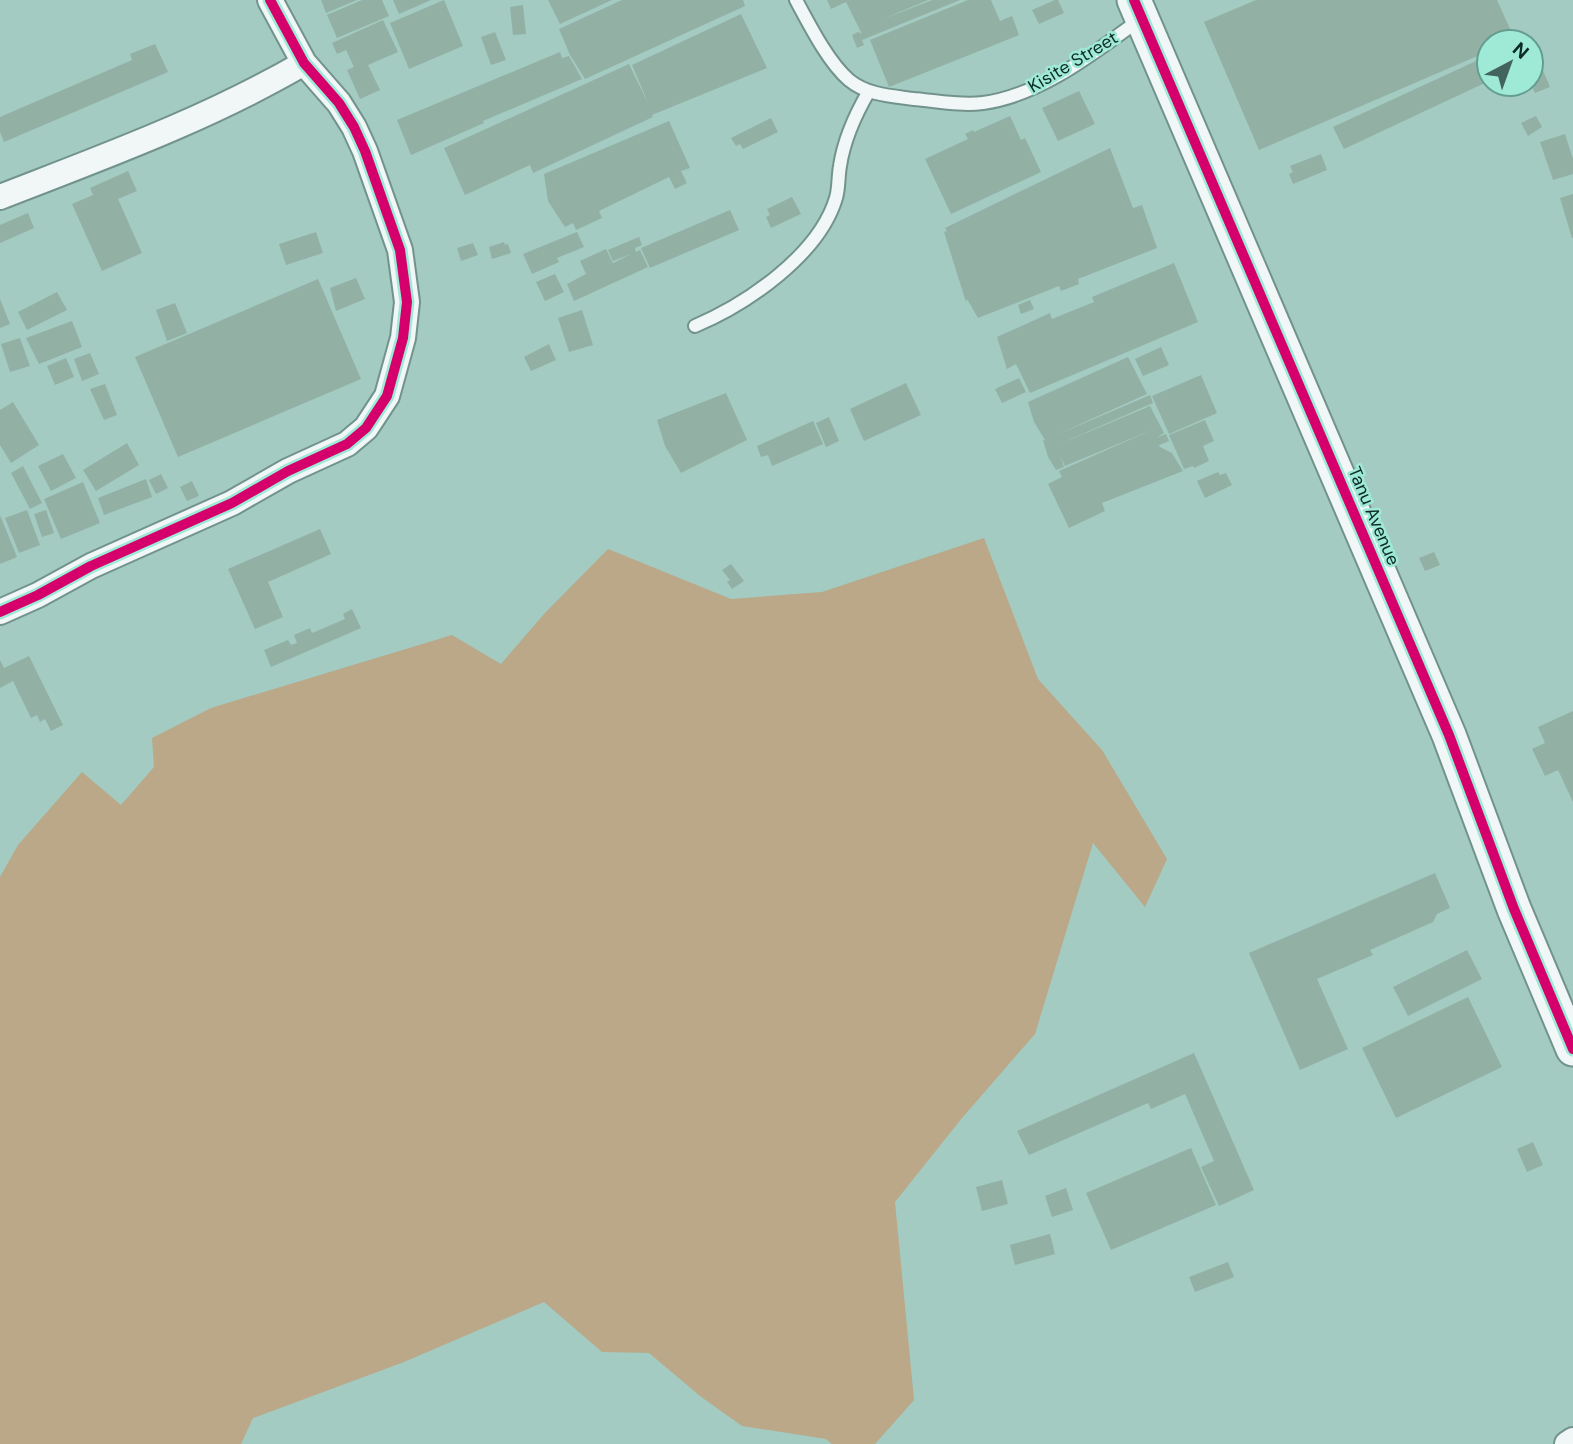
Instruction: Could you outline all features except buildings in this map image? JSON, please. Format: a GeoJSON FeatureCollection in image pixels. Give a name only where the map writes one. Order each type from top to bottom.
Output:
{"type":"FeatureCollection","features":[{"type":"Feature","properties":{"kind":"street"},"geometry":{"type":"LineString","coordinates":[[0,612],[91,566],[232,503],[288,471],[346,444],[366,428],[387,396],[403,338],[407,302],[400,250],[355,127],[339,103],[304,63],[270,0]]}},
{"type":"Feature","properties":{"kind":"street","name":"Tanu Avenue"},"geometry":{"type":"LineString","coordinates":[[1138,9],[1449,735],[1514,909],[1573,1049]]}},
{"type":"Feature","properties":{"kind":"street"},"geometry":{"type":"LineString","coordinates":[[0,197],[162,134],[254,91],[304,63]]}},
{"type":"Feature","properties":{"kind":"street"},"geometry":{"type":"LineString","coordinates":[[1567,1444],[1573,1440]]}},
{"type":"Feature","properties":{"kind":"lane","name":"Kisite Street"},"geometry":{"type":"LineString","coordinates":[[796,0],[841,73],[858,86],[869,91],[960,104],[996,101],[1031,89],[1097,51],[1138,9]]}},
{"type":"Feature","properties":{"kind":"lane"},"geometry":{"type":"LineString","coordinates":[[695,326],[755,293],[801,253],[817,235],[837,196],[839,168],[848,132],[869,91]]}},
{"type":"Feature","properties":{"kind":"shaded area"},"geometry":{"type":"Polygon","coordinates":[[[984,538],[1038,679],[1102,750],[1167,859],[1145,907],[1093,843],[1035,1034],[962,1118],[895,1202],[914,1400],[875,1444],[832,1444],[826,1439],[742,1426],[700,1396],[649,1353],[602,1352],[544,1302],[404,1362],[253,1418],[241,1444],[0,1444],[0,877],[18,845],[82,772],[121,805],[154,767],[152,738],[211,708],[452,635],[501,664],[544,614],[608,549],[731,599],[822,592],[984,538]]]}},
{"type":"Feature","properties":{"kind":"cycle path"},"geometry":{"type":"LineString","coordinates":[[0,612],[91,566],[232,503],[288,471],[347,444],[366,428],[387,396],[403,338],[407,302],[400,250],[354,127],[339,103],[304,63],[270,0]]}},
{"type":"Feature","properties":{"kind":"cycle path"},"geometry":{"type":"LineString","coordinates":[[1134,0],[1449,735],[1514,909],[1573,1049]]}}]}
